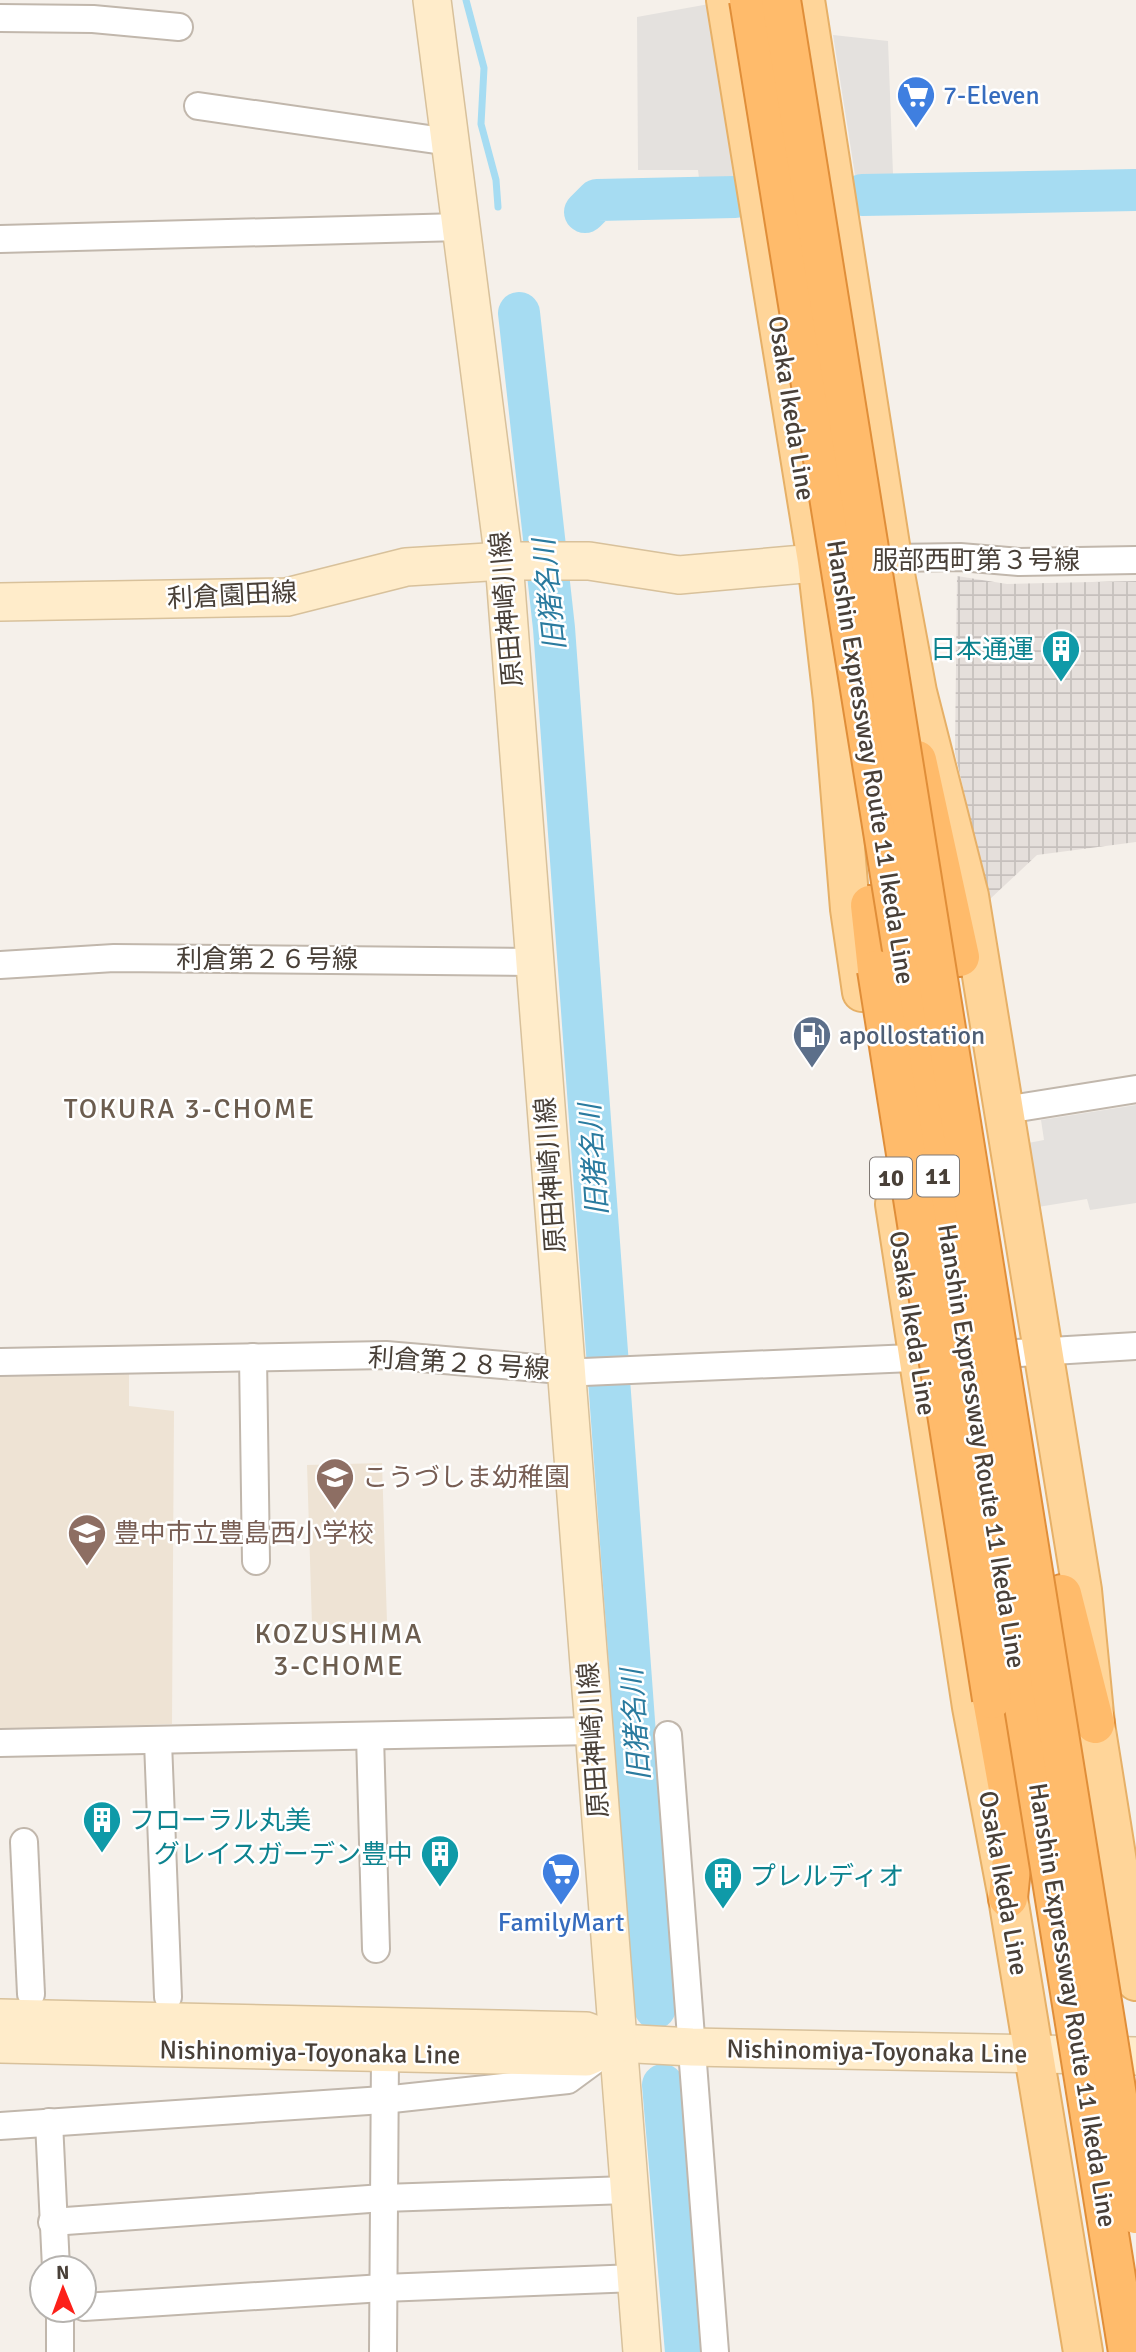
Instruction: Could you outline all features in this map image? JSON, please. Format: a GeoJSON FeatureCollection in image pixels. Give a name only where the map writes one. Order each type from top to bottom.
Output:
{"type":"FeatureCollection","features":[{"type":"Feature","properties":{"kind":"highway","name":"Hanshin Expressway Route 11 Ikeda Line"},"geometry":{"type":"LineString","coordinates":[[749,0],[1128,2352]]}},
{"type":"Feature","properties":{"kind":"highway","name":"Hanshin Expressway Route 11 Ikeda Line"},"geometry":{"type":"LineString","coordinates":[[781,0],[1136,2214]]}},
{"type":"Feature","properties":{"kind":"highway","name":"11"},"geometry":{"type":"LineString","coordinates":[[833,528],[868,842],[870,905],[877,970],[992,1699],[1015,1828],[1008,1898]]}},
{"type":"Feature","properties":{"kind":"highway","name":"11"},"geometry":{"type":"LineString","coordinates":[[881,623],[931,810],[960,957],[1062,1594],[1094,1724]]}},
{"type":"Feature","properties":{"kind":"main road","name":"Osaka Ikeda Line"},"geometry":{"type":"LineString","coordinates":[[726,0],[817,561],[833,700],[850,909],[918,1358],[972,1707],[1008,1898],[1083,2352]]}},
{"type":"Feature","properties":{"kind":"main road"},"geometry":{"type":"LineString","coordinates":[[804,0],[892,558],[917,692],[969,896],[1005,1110],[1082,1590],[1094,1724],[1136,1981]]}},
{"type":"Feature","properties":{"kind":"street","name":"原田神崎川線"},"geometry":{"type":"LineString","coordinates":[[432,0],[461,227],[515,561],[534,961],[574,1371],[592,1731],[642,2352]]}},
{"type":"Feature","properties":{"kind":"street"},"geometry":{"type":"LineString","coordinates":[[0,18],[93,19],[179,27]]}},
{"type":"Feature","properties":{"kind":"street"},"geometry":{"type":"LineString","coordinates":[[198,106],[450,142]]}},
{"type":"Feature","properties":{"kind":"street"},"geometry":{"type":"LineString","coordinates":[[0,239],[461,227]]}},
{"type":"Feature","properties":{"kind":"street","name":"服部西町第３号線"},"geometry":{"type":"LineString","coordinates":[[565,562],[589,561],[679,575],[817,561],[892,558],[960,557],[1019,562],[1136,560]]}},
{"type":"Feature","properties":{"kind":"street","name":"利倉園田線"},"geometry":{"type":"LineString","coordinates":[[0,602],[287,597],[406,567],[515,561],[565,562]]}},
{"type":"Feature","properties":{"kind":"street","name":"利倉第２６号線"},"geometry":{"type":"LineString","coordinates":[[0,965],[114,958],[534,961]]}},
{"type":"Feature","properties":{"kind":"street"},"geometry":{"type":"LineString","coordinates":[[1005,1110],[1136,1089]]}},
{"type":"Feature","properties":{"kind":"street","name":"利倉第２８号線"},"geometry":{"type":"LineString","coordinates":[[0,1362],[386,1355],[574,1371],[918,1358],[1136,1346]]}},
{"type":"Feature","properties":{"kind":"street"},"geometry":{"type":"LineString","coordinates":[[253,1357],[256,1561]]}},
{"type":"Feature","properties":{"kind":"street"},"geometry":{"type":"LineString","coordinates":[[0,1743],[158,1742],[592,1731]]}},
{"type":"Feature","properties":{"kind":"street"},"geometry":{"type":"LineString","coordinates":[[667,1735],[715,2352]]}},
{"type":"Feature","properties":{"kind":"street"},"geometry":{"type":"LineString","coordinates":[[370,1736],[376,1949]]}},
{"type":"Feature","properties":{"kind":"street"},"geometry":{"type":"LineString","coordinates":[[158,1742],[168,1997]]}},
{"type":"Feature","properties":{"kind":"street"},"geometry":{"type":"LineString","coordinates":[[24,1842],[16,1994],[287,2003],[340,2025]]}},
{"type":"Feature","properties":{"kind":"street","name":"Nishinomiya-Toyonaka Line"},"geometry":{"type":"LineString","coordinates":[[0,2018],[586,2031],[618,2043],[692,2047],[1136,2056]]}},
{"type":"Feature","properties":{"kind":"street"},"geometry":{"type":"LineString","coordinates":[[0,2126],[383,2100],[568,2081],[618,2043]]}},
{"type":"Feature","properties":{"kind":"street","name":"Nishinomiya-Toyonaka Line"},"geometry":{"type":"LineString","coordinates":[[0,2044],[586,2057],[618,2043]]}},
{"type":"Feature","properties":{"kind":"street"},"geometry":{"type":"LineString","coordinates":[[383,2352],[385,2054]]}},
{"type":"Feature","properties":{"kind":"street"},"geometry":{"type":"LineString","coordinates":[[48,2122],[55,2254]]}},
{"type":"Feature","properties":{"kind":"street"},"geometry":{"type":"LineString","coordinates":[[52,2222],[383,2198],[628,2190]]}},
{"type":"Feature","properties":{"kind":"street"},"geometry":{"type":"LineString","coordinates":[[98,2306],[383,2288],[636,2277]]}},
{"type":"Feature","properties":{"kind":"street"},"geometry":{"type":"LineString","coordinates":[[60,2324],[60,2352]]}},
{"type":"Feature","properties":{"kind":"shaded area"},"geometry":{"type":"Polygon","coordinates":[[[709,4],[737,177],[699,178],[698,170],[638,170],[637,17],[709,4]]]}},
{"type":"Feature","properties":{"kind":"shaded area"},"geometry":{"type":"Polygon","coordinates":[[[833,35],[888,41],[893,174],[855,175],[833,35]]]}},
{"type":"Feature","properties":{"kind":"shaded area"},"geometry":{"type":"Polygon","coordinates":[[[957,576],[1007,584],[1136,581],[1136,842],[1037,855],[989,900],[955,753],[957,576]]]}},
{"type":"Feature","properties":{"kind":"shaded area"},"geometry":{"type":"Polygon","coordinates":[[[1136,1105],[1136,1203],[1090,1210],[1087,1199],[1038,1207],[1028,1143],[1044,1140],[1041,1120],[1136,1105]]]}},
{"type":"Feature","properties":{"kind":"shaded area","name":"豊中市立豊島西小学校"},"geometry":{"type":"Polygon","coordinates":[[[129,1372],[129,1406],[174,1411],[172,1724],[0,1730],[0,1374],[129,1372]]]}},
{"type":"Feature","properties":{"kind":"shaded area"},"geometry":{"type":"Polygon","coordinates":[[[382,1463],[387,1623],[312,1625],[307,1465],[382,1463]]]}},
{"type":"Feature","properties":{"kind":"waterway","name":"旧猪名川"},"geometry":{"type":"LineString","coordinates":[[466,0],[484,68],[481,124],[496,180],[498,207]]}},
{"type":"Feature","properties":{"kind":"waterway"},"geometry":{"type":"LineString","coordinates":[[862,195],[1136,190]]}},
{"type":"Feature","properties":{"kind":"waterway"},"geometry":{"type":"LineString","coordinates":[[585,212],[597,200],[735,197]]}},
{"type":"Feature","properties":{"kind":"waterway","name":"旧猪名川"},"geometry":{"type":"LineString","coordinates":[[519,313],[554,628],[655,2008]]}},
{"type":"Feature","properties":{"kind":"waterway","name":"旧猪名川"},"geometry":{"type":"LineString","coordinates":[[663,2085],[686,2352]]}},
{"type":"Feature","properties":{"kind":"place","name":"7-Eleven"},"geometry":{"type":"Point","coordinates":[916,129]}},
{"type":"Feature","properties":{"kind":"place","name":"日本通運"},"geometry":{"type":"Point","coordinates":[1061,683]}},
{"type":"Feature","properties":{"kind":"place","name":"apollostation"},"geometry":{"type":"Point","coordinates":[812,1069]}},
{"type":"Feature","properties":{"kind":"place","name":"こうづしま幼稚園"},"geometry":{"type":"Point","coordinates":[335,1511]}},
{"type":"Feature","properties":{"kind":"place","name":"豊中市立豊島西小学校"},"geometry":{"type":"Point","coordinates":[87,1567]}},
{"type":"Feature","properties":{"kind":"place","name":"フローラル丸美"},"geometry":{"type":"Point","coordinates":[102,1854]}},
{"type":"Feature","properties":{"kind":"place","name":"グレイスガーデン豊中"},"geometry":{"type":"Point","coordinates":[440,1888]}},
{"type":"Feature","properties":{"kind":"place","name":"FamilyMart"},"geometry":{"type":"Point","coordinates":[561,1906]}},
{"type":"Feature","properties":{"kind":"place","name":"プレルディオ"},"geometry":{"type":"Point","coordinates":[723,1910]}},
{"type":"Feature","properties":{"kind":"district","name":"TOKURA 3-CHOME"},"geometry":{"type":"Point","coordinates":[190,1108]}},
{"type":"Feature","properties":{"kind":"district","name":"KOZUSHIMA 3-CHOME"},"geometry":{"type":"Point","coordinates":[339,1649]}}]}
